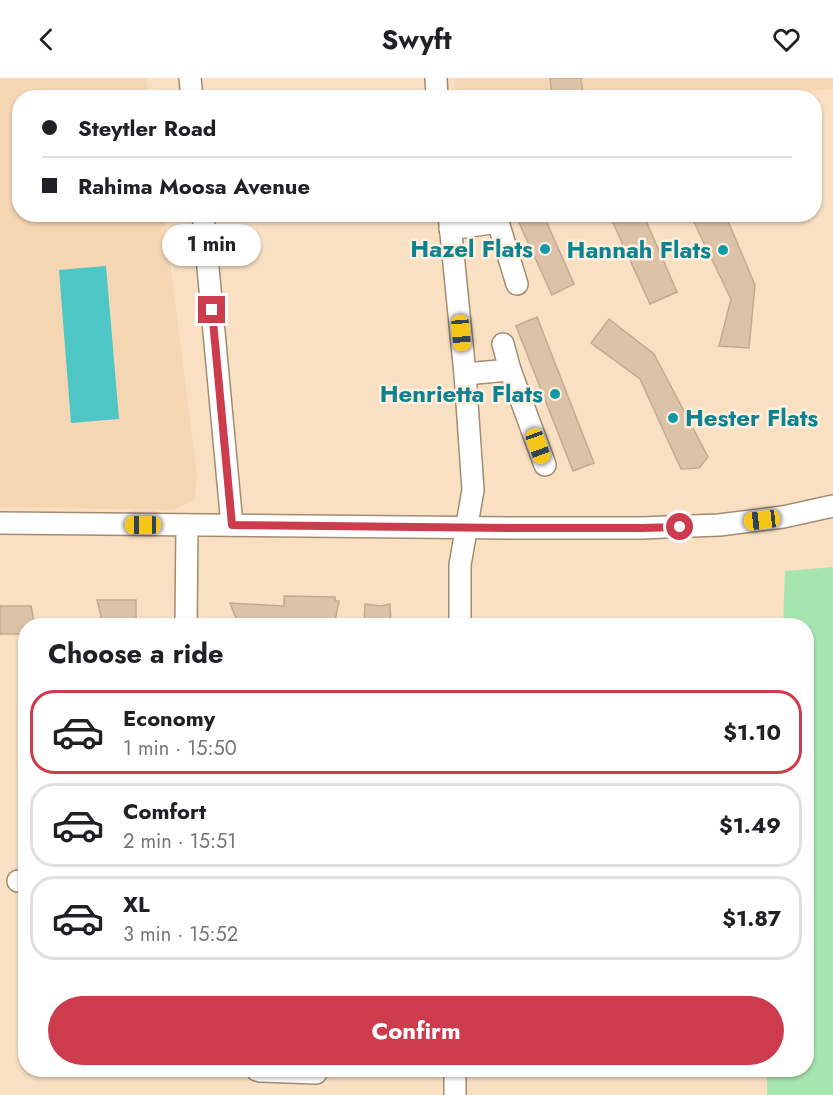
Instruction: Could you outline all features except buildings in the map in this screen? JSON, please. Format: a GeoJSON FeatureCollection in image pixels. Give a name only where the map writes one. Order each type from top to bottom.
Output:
{"type":"FeatureCollection","features":[{"type":"Feature","properties":{"kind":"street"},"geometry":{"type":"LineString","coordinates":[[204,222],[232,525]]}},
{"type":"Feature","properties":{"kind":"street"},"geometry":{"type":"LineString","coordinates":[[450,222],[465,374],[473,490],[460,565],[460,618]]}},
{"type":"Feature","properties":{"kind":"street"},"geometry":{"type":"LineString","coordinates":[[499,222],[517,284]]}},
{"type":"Feature","properties":{"kind":"street"},"geometry":{"type":"LineString","coordinates":[[502,344],[545,465]]}},
{"type":"Feature","properties":{"kind":"street"},"geometry":{"type":"LineString","coordinates":[[465,374],[510,370]]}},
{"type":"Feature","properties":{"kind":"street"},"geometry":{"type":"LineString","coordinates":[[0,523],[641,528],[719,525],[783,517],[833,506]]}},
{"type":"Feature","properties":{"kind":"street"},"geometry":{"type":"LineString","coordinates":[[186,618],[187,525]]}},
{"type":"Feature","properties":{"kind":"street"},"geometry":{"type":"LineString","coordinates":[[455,1077],[455,1095]]}},
{"type":"Feature","properties":{"kind":"shaded area"},"geometry":{"type":"Polygon","coordinates":[[[0,78],[146,78],[148,90],[12,90],[12,222],[165,222],[197,474],[195,500],[173,510],[0,507],[0,78]]]}},
{"type":"Feature","properties":{"kind":"shaded area"},"geometry":{"type":"Polygon","coordinates":[[[454,78],[833,78],[833,89],[821,90],[456,90],[454,78]]]}},
{"type":"Feature","properties":{"kind":"green space"},"geometry":{"type":"Polygon","coordinates":[[[833,567],[833,1095],[767,1095],[767,1077],[814,1077],[814,618],[783,618],[785,571],[833,567]]]}},
{"type":"Feature","properties":{"kind":"water"},"geometry":{"type":"Polygon","coordinates":[[[106,266],[119,419],[71,423],[59,270],[106,266]]]}},
{"type":"Feature","properties":{"kind":"place","name":"Hazel Flats"},"geometry":{"type":"Point","coordinates":[545,249]}},
{"type":"Feature","properties":{"kind":"place","name":"Hannah Flats"},"geometry":{"type":"Point","coordinates":[723,250]}},
{"type":"Feature","properties":{"kind":"place","name":"Henrietta Flats"},"geometry":{"type":"Point","coordinates":[555,394]}},
{"type":"Feature","properties":{"kind":"place","name":"Hester Flats"},"geometry":{"type":"Point","coordinates":[673,418]}},
{"type":"Feature","properties":{"kind":"route"},"geometry":{"type":"LineString","coordinates":[[212,310],[232,525],[680,527]]}}]}
